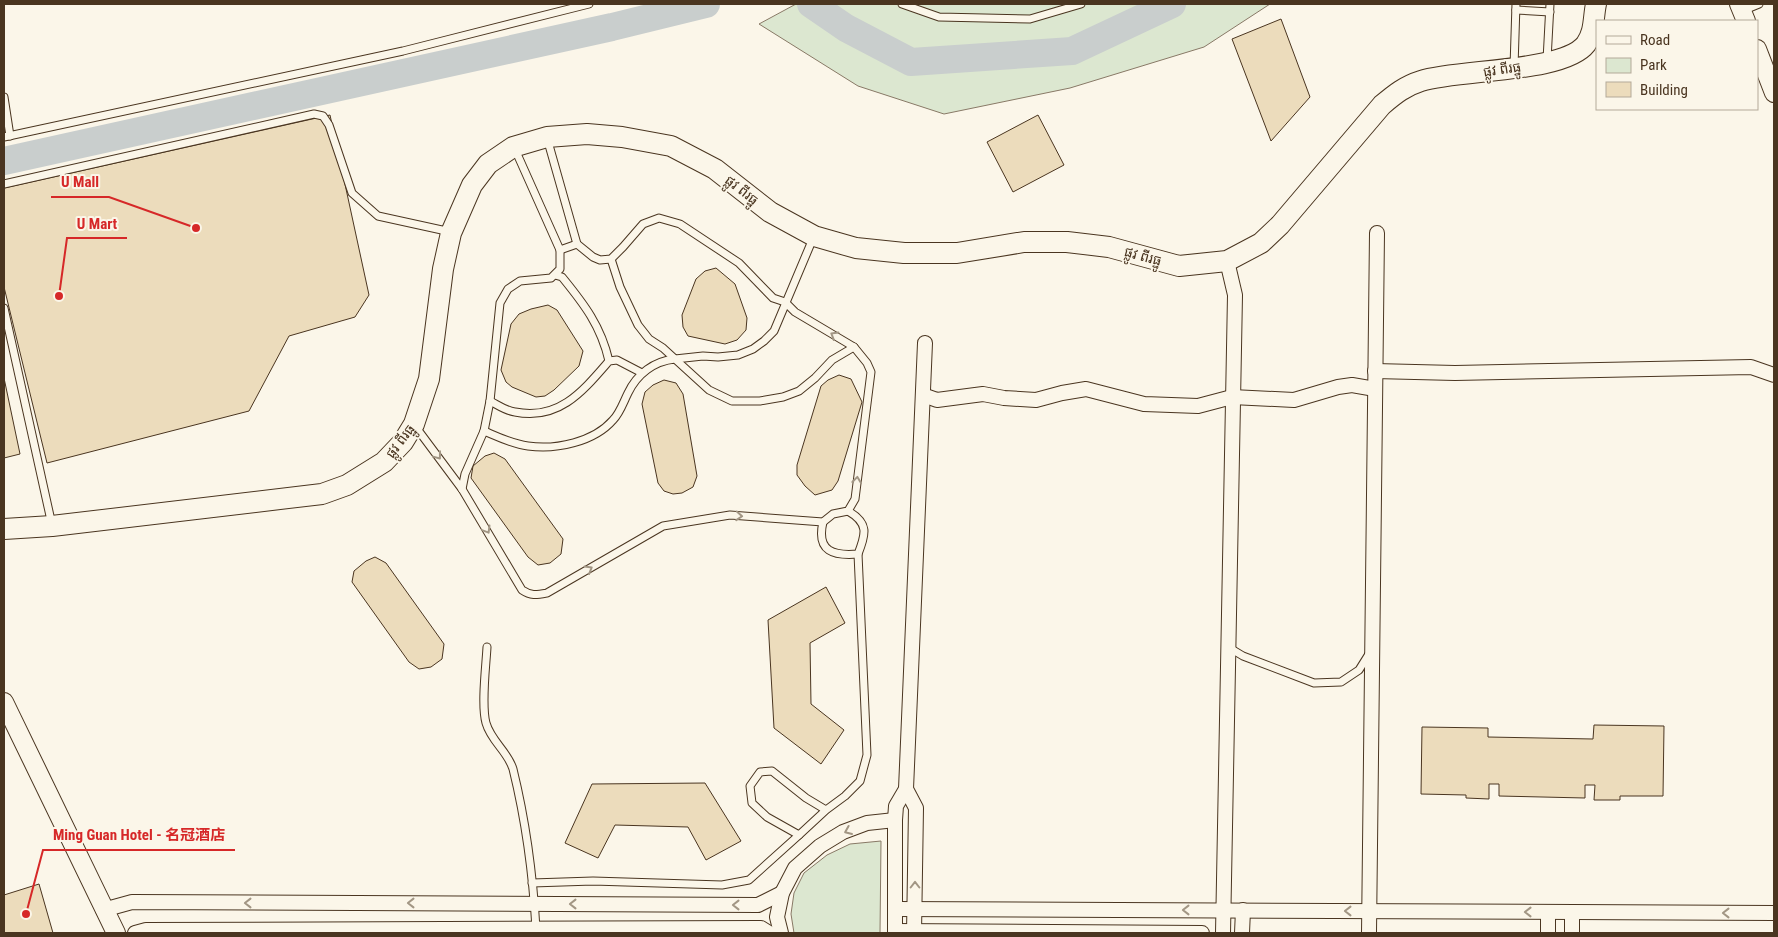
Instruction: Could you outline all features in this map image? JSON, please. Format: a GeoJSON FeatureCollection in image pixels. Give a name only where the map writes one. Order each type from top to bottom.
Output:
{"type":"FeatureCollection","features":[{"type":"Feature","properties":{"kind":"main road","name":"ផ្លូវ ពីរធ្នូ"},"geometry":{"type":"LineString","coordinates":[[4,529],[52,526],[322,494],[347,485],[384,462],[403,442],[414,424],[430,379],[443,269],[451,232],[472,185],[488,164],[513,147],[546,137],[587,134],[622,137],[671,146],[715,169],[770,212],[814,236],[856,248],[904,253],[957,253],[1024,242],[1067,242],[1109,247],[1179,266],[1227,261],[1261,243],[1280,225],[1382,105],[1401,89],[1422,80],[1546,63],[1573,55],[1586,45],[1595,31],[1596,4]]}},
{"type":"Feature","properties":{"kind":"street"},"geometry":{"type":"LineString","coordinates":[[1758,52],[1774,93]]}},
{"type":"Feature","properties":{"kind":"street"},"geometry":{"type":"LineString","coordinates":[[1369,933],[1377,233]]}},
{"type":"Feature","properties":{"kind":"street"},"geometry":{"type":"LineString","coordinates":[[1223,933],[1235,295],[1227,261]]}},
{"type":"Feature","properties":{"kind":"street"},"geometry":{"type":"LineString","coordinates":[[926,344],[906,789],[896,806],[895,820],[895,932],[1202,933]]}},
{"type":"Feature","properties":{"kind":"street"},"geometry":{"type":"LineString","coordinates":[[1375,371],[1455,373],[1752,366],[1774,375]]}},
{"type":"Feature","properties":{"kind":"street"},"geometry":{"type":"LineString","coordinates":[[923,395],[937,400],[983,394],[1004,398],[1036,400],[1086,389],[1144,404],[1198,406],[1232,397],[1294,400],[1338,387],[1352,386],[1375,389]]}},
{"type":"Feature","properties":{"kind":"street"},"geometry":{"type":"LineString","coordinates":[[4,702],[103,910],[116,933]]}},
{"type":"Feature","properties":{"kind":"street"},"geometry":{"type":"LineString","coordinates":[[906,789],[916,808],[914,932]]}},
{"type":"Feature","properties":{"kind":"street"},"geometry":{"type":"LineString","coordinates":[[781,933],[777,917],[782,893],[795,868],[820,846],[843,832],[867,823],[895,820]]}},
{"type":"Feature","properties":{"kind":"street"},"geometry":{"type":"LineString","coordinates":[[103,910],[132,902],[758,905],[782,893]]}},
{"type":"Feature","properties":{"kind":"street"},"geometry":{"type":"LineString","coordinates":[[896,909],[1774,913]]}},
{"type":"Feature","properties":{"kind":"street"},"geometry":{"type":"LineString","coordinates":[[1242,933],[1243,910]]}},
{"type":"Feature","properties":{"kind":"street"},"geometry":{"type":"LineString","coordinates":[[1548,912],[1548,933]]}},
{"type":"Feature","properties":{"kind":"street"},"geometry":{"type":"LineString","coordinates":[[1572,912],[1572,933]]}},
{"type":"Feature","properties":{"kind":"street"},"geometry":{"type":"LineString","coordinates":[[136,933],[146,930],[536,929],[672,931],[761,928],[769,933]]}},
{"type":"Feature","properties":{"kind":"lane"},"geometry":{"type":"LineString","coordinates":[[4,98],[7,137],[403,51],[567,7],[589,4]]}},
{"type":"Feature","properties":{"kind":"lane"},"geometry":{"type":"LineString","coordinates":[[902,4],[939,17],[1030,19],[1081,4]]}},
{"type":"Feature","properties":{"kind":"lane"},"geometry":{"type":"LineString","coordinates":[[1742,12],[1759,4]]}},
{"type":"Feature","properties":{"kind":"lane"},"geometry":{"type":"LineString","coordinates":[[1514,68],[1516,7],[1550,8],[1546,63]]}},
{"type":"Feature","properties":{"kind":"lane"},"geometry":{"type":"LineString","coordinates":[[4,184],[314,114],[323,116],[326,120],[352,193],[370,210],[378,216],[451,232]]}},
{"type":"Feature","properties":{"kind":"lane"},"geometry":{"type":"LineString","coordinates":[[546,137],[577,244],[593,257],[600,260],[610,259],[623,248],[643,224],[658,218],[680,224],[739,263],[773,298],[785,302],[795,312],[854,347],[867,363],[871,372],[855,499],[848,511]]}},
{"type":"Feature","properties":{"kind":"lane"},"geometry":{"type":"LineString","coordinates":[[462,489],[465,474],[484,432],[490,401],[500,303],[508,289],[520,281],[551,278],[560,268],[560,250],[513,147]]}},
{"type":"Feature","properties":{"kind":"lane"},"geometry":{"type":"LineString","coordinates":[[484,432],[510,442],[528,446],[554,446],[583,440],[601,432],[614,419],[629,391],[642,373],[654,364],[664,360],[738,355],[753,349],[774,331],[814,236]]}},
{"type":"Feature","properties":{"kind":"lane"},"geometry":{"type":"LineString","coordinates":[[560,250],[577,244]]}},
{"type":"Feature","properties":{"kind":"lane"},"geometry":{"type":"LineString","coordinates":[[610,259],[620,287],[638,326],[649,339],[663,348],[709,390],[732,401],[760,401],[783,397],[799,391],[832,360],[854,347]]}},
{"type":"Feature","properties":{"kind":"lane"},"geometry":{"type":"LineString","coordinates":[[555,275],[562,277],[594,320],[605,345],[609,361]]}},
{"type":"Feature","properties":{"kind":"lane"},"geometry":{"type":"LineString","coordinates":[[4,308],[52,526]]}},
{"type":"Feature","properties":{"kind":"lane"},"geometry":{"type":"LineString","coordinates":[[490,401],[513,412],[536,414],[559,408],[580,393],[609,361],[617,360],[642,373]]}},
{"type":"Feature","properties":{"kind":"lane"},"geometry":{"type":"LineString","coordinates":[[414,424],[462,489],[522,590],[535,596],[547,593],[663,526],[730,515],[823,522]]}},
{"type":"Feature","properties":{"kind":"lane"},"geometry":{"type":"LineString","coordinates":[[532,882],[593,881],[722,885],[749,880],[860,781],[867,755],[858,554],[864,540],[865,528],[859,517],[848,511],[833,514],[823,522],[820,534],[824,546],[834,553],[858,554]]}},
{"type":"Feature","properties":{"kind":"lane"},"geometry":{"type":"LineString","coordinates":[[487,647],[484,698],[486,723],[496,741],[511,761],[518,789],[529,853],[536,929]]}},
{"type":"Feature","properties":{"kind":"lane"},"geometry":{"type":"LineString","coordinates":[[1228,647],[1249,658],[1314,683],[1341,682],[1359,670],[1372,649]]}},
{"type":"Feature","properties":{"kind":"lane"},"geometry":{"type":"LineString","coordinates":[[799,835],[767,817],[752,803],[750,786],[760,772],[772,772],[806,798],[826,810]]}},
{"type":"Feature","properties":{"kind":"green space"},"geometry":{"type":"Polygon","coordinates":[[[796,4],[1270,4],[1204,47],[1070,88],[944,114],[858,86],[759,24],[796,4]]]}},
{"type":"Feature","properties":{"kind":"green space"},"geometry":{"type":"Polygon","coordinates":[[[881,841],[880,933],[794,933],[791,914],[794,893],[804,873],[827,855],[850,844],[881,841]]]}},
{"type":"Feature","properties":{"kind":"building"},"geometry":{"type":"Polygon","coordinates":[[[1281,19],[1310,97],[1271,141],[1232,39],[1281,19]]]}},
{"type":"Feature","properties":{"kind":"building"},"geometry":{"type":"Polygon","coordinates":[[[330,115],[369,295],[355,317],[289,336],[249,411],[47,463],[4,287],[4,188],[330,115]]]}},
{"type":"Feature","properties":{"kind":"building"},"geometry":{"type":"Polygon","coordinates":[[[1038,115],[1064,165],[1013,192],[987,142],[1038,115]]]}},
{"type":"Feature","properties":{"kind":"building"},"geometry":{"type":"Polygon","coordinates":[[[716,268],[735,284],[747,318],[746,330],[737,340],[725,344],[688,336],[683,327],[682,315],[696,279],[705,271],[716,268]]]}},
{"type":"Feature","properties":{"kind":"building"},"geometry":{"type":"Polygon","coordinates":[[[548,305],[557,310],[583,351],[579,366],[554,390],[545,396],[536,397],[512,387],[506,382],[501,370],[511,324],[519,314],[548,305]]]}},
{"type":"Feature","properties":{"kind":"building"},"geometry":{"type":"Polygon","coordinates":[[[839,375],[851,379],[862,402],[838,481],[832,490],[815,495],[797,475],[797,465],[821,386],[839,375]]]}},
{"type":"Feature","properties":{"kind":"building"},"geometry":{"type":"Polygon","coordinates":[[[4,378],[20,454],[4,458],[4,378]]]}},
{"type":"Feature","properties":{"kind":"building"},"geometry":{"type":"Polygon","coordinates":[[[664,380],[676,383],[683,394],[697,476],[693,487],[682,493],[673,494],[664,491],[658,483],[642,404],[645,392],[653,385],[664,380]]]}},
{"type":"Feature","properties":{"kind":"building"},"geometry":{"type":"Polygon","coordinates":[[[494,453],[505,459],[563,539],[561,554],[550,563],[538,565],[528,557],[471,478],[473,466],[485,456],[494,453]]]}},
{"type":"Feature","properties":{"kind":"building"},"geometry":{"type":"Polygon","coordinates":[[[375,557],[386,563],[444,644],[442,659],[431,667],[419,669],[409,662],[352,582],[354,571],[366,561],[375,557]]]}},
{"type":"Feature","properties":{"kind":"building"},"geometry":{"type":"Polygon","coordinates":[[[826,587],[845,623],[810,643],[811,704],[844,730],[821,764],[774,728],[768,620],[826,587]]]}},
{"type":"Feature","properties":{"kind":"building"},"geometry":{"type":"Polygon","coordinates":[[[1594,725],[1664,726],[1663,796],[1620,796],[1620,800],[1594,800],[1595,785],[1585,785],[1585,798],[1499,796],[1499,784],[1489,784],[1489,799],[1466,798],[1466,795],[1421,794],[1422,727],[1488,728],[1488,737],[1593,739],[1594,725]]]}},
{"type":"Feature","properties":{"kind":"building"},"geometry":{"type":"Polygon","coordinates":[[[705,783],[741,841],[706,860],[688,827],[615,825],[598,858],[565,843],[592,784],[705,783]]]}},
{"type":"Feature","properties":{"kind":"building"},"geometry":{"type":"Polygon","coordinates":[[[39,884],[53,933],[4,933],[4,895],[39,884]]]}},
{"type":"Feature","properties":{"kind":"waterway"},"geometry":{"type":"LineString","coordinates":[[4,161],[612,27],[706,4]]}},
{"type":"Feature","properties":{"kind":"waterway"},"geometry":{"type":"LineString","coordinates":[[811,4],[846,28],[911,62],[1072,51],[1172,4]]}},
{"type":"Feature","properties":{"kind":"place","name":"U Mall"},"geometry":{"type":"Point","coordinates":[196,228]}},
{"type":"Feature","properties":{"kind":"place","name":"U Mart"},"geometry":{"type":"Point","coordinates":[59,296]}},
{"type":"Feature","properties":{"kind":"place","name":"Ming Guan Hotel - 名冠酒店"},"geometry":{"type":"Point","coordinates":[26,914]}}]}
